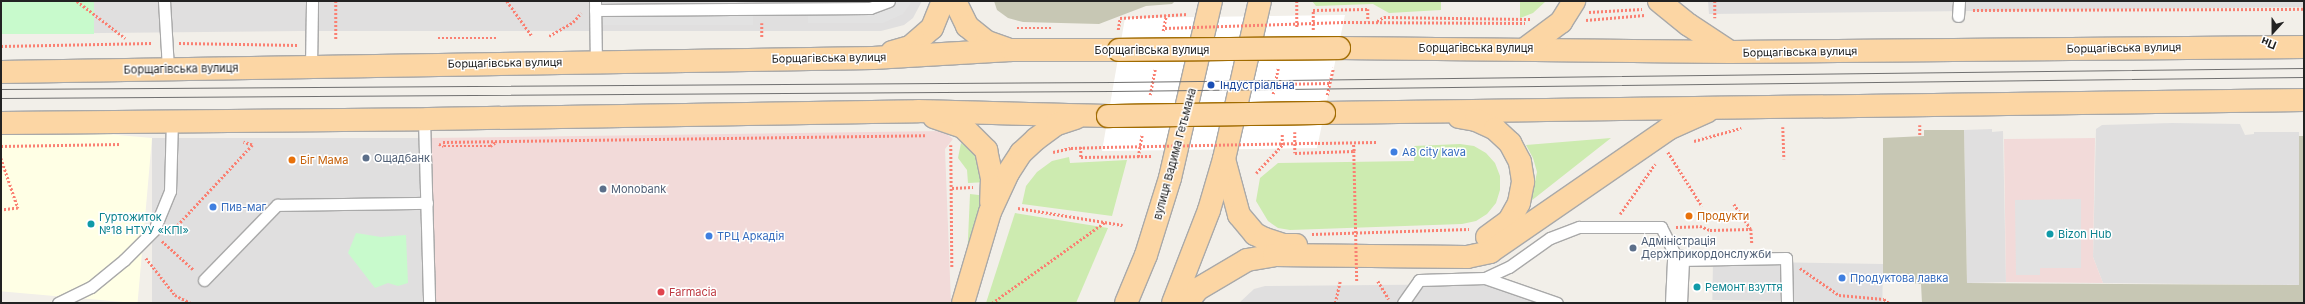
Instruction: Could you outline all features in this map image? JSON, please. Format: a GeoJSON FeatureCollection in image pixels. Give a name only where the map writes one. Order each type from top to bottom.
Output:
{"type":"FeatureCollection","features":[{"type":"Feature","properties":{"kind":"main road"},"geometry":{"type":"LineString","coordinates":[[873,58],[910,47],[932,28],[943,1]]}},
{"type":"Feature","properties":{"kind":"main road"},"geometry":{"type":"LineString","coordinates":[[955,1],[967,26],[987,42],[1012,50]]}},
{"type":"Feature","properties":{"kind":"main road","name":"вулиця Вадима Гетьмана"},"geometry":{"type":"LineString","coordinates":[[1126,303],[1146,255],[1170,178],[1211,1]]}},
{"type":"Feature","properties":{"kind":"main road"},"geometry":{"type":"LineString","coordinates":[[1173,303],[1209,210],[1224,159],[1260,1]]}},
{"type":"Feature","properties":{"kind":"main road"},"geometry":{"type":"LineString","coordinates":[[1526,48],[1560,22],[1574,1]]}},
{"type":"Feature","properties":{"kind":"main road"},"geometry":{"type":"LineString","coordinates":[[1654,8],[1689,25],[1730,52]]}},
{"type":"Feature","properties":{"kind":"main road","name":"Борщагівська вулиця"},"geometry":{"type":"LineString","coordinates":[[1,72],[873,58],[1012,50],[1119,40],[1336,57],[1526,48],[1730,52],[2304,47]]}},
{"type":"Feature","properties":{"kind":"main road"},"geometry":{"type":"LineString","coordinates":[[1,123],[424,119],[918,111],[1108,116],[1325,106],[1429,112],[2304,100]]}},
{"type":"Feature","properties":{"kind":"main road"},"geometry":{"type":"LineString","coordinates":[[1187,303],[1198,289],[1247,260],[1274,255],[1467,257],[1490,252],[1668,129],[1715,107]]}},
{"type":"Feature","properties":{"kind":"main road"},"geometry":{"type":"LineString","coordinates":[[918,111],[963,127],[986,150],[992,179],[990,212]]}},
{"type":"Feature","properties":{"kind":"main road"},"geometry":{"type":"LineString","coordinates":[[1224,159],[1239,215],[1255,234],[1284,246],[1474,242],[1493,235],[1509,221],[1519,203],[1523,182],[1520,162],[1510,143],[1495,129],[1476,120],[1429,112]]}},
{"type":"Feature","properties":{"kind":"main road"},"geometry":{"type":"LineString","coordinates":[[964,300],[990,212],[1008,173],[1021,153],[1056,124],[1083,116]]}},
{"type":"Feature","properties":{"kind":"street"},"geometry":{"type":"LineString","coordinates":[[1676,303],[1678,260]]}},
{"type":"Feature","properties":{"kind":"lane"},"geometry":{"type":"LineString","coordinates":[[164,1],[168,69]]}},
{"type":"Feature","properties":{"kind":"lane"},"geometry":{"type":"LineString","coordinates":[[311,67],[312,1]]}},
{"type":"Feature","properties":{"kind":"lane"},"geometry":{"type":"LineString","coordinates":[[596,62],[595,6],[870,8],[889,1]]}},
{"type":"Feature","properties":{"kind":"lane"},"geometry":{"type":"LineString","coordinates":[[1958,1],[1958,16]]}},
{"type":"Feature","properties":{"kind":"lane"},"geometry":{"type":"LineString","coordinates":[[424,119],[428,303]]}},
{"type":"Feature","properties":{"kind":"lane"},"geometry":{"type":"LineString","coordinates":[[58,303],[90,287],[124,260],[154,230],[170,191],[172,121]]}},
{"type":"Feature","properties":{"kind":"lane"},"geometry":{"type":"LineString","coordinates":[[204,280],[277,205],[427,203]]}},
{"type":"Feature","properties":{"kind":"lane"},"geometry":{"type":"LineString","coordinates":[[1485,278],[1509,267],[1550,238],[1579,227],[1661,227],[1678,260],[1786,258],[1787,303]]}},
{"type":"Feature","properties":{"kind":"lane"},"geometry":{"type":"LineString","coordinates":[[1403,303],[1419,280],[1485,278],[1557,303]]}},
{"type":"Feature","properties":{"kind":"path"},"geometry":{"type":"LineString","coordinates":[[77,1],[125,38]]}},
{"type":"Feature","properties":{"kind":"path"},"geometry":{"type":"LineString","coordinates":[[336,1],[336,40]]}},
{"type":"Feature","properties":{"kind":"path"},"geometry":{"type":"LineString","coordinates":[[507,1],[532,36]]}},
{"type":"Feature","properties":{"kind":"path"},"geometry":{"type":"LineString","coordinates":[[1297,1],[1297,17]]}},
{"type":"Feature","properties":{"kind":"path"},"geometry":{"type":"LineString","coordinates":[[1715,1],[1716,26]]}},
{"type":"Feature","properties":{"kind":"path"},"geometry":{"type":"LineString","coordinates":[[1585,20],[1654,8]]}},
{"type":"Feature","properties":{"kind":"path"},"geometry":{"type":"LineString","coordinates":[[1313,36],[1313,10],[1368,9],[1368,21]]}},
{"type":"Feature","properties":{"kind":"path"},"geometry":{"type":"LineString","coordinates":[[1958,16],[1968,10],[2304,9]]}},
{"type":"Feature","properties":{"kind":"path"},"geometry":{"type":"LineString","coordinates":[[549,36],[573,22],[582,11]]}},
{"type":"Feature","properties":{"kind":"path"},"geometry":{"type":"LineString","coordinates":[[1119,40],[1120,18],[1188,14]]}},
{"type":"Feature","properties":{"kind":"path"},"geometry":{"type":"LineString","coordinates":[[1162,38],[1166,15]]}},
{"type":"Feature","properties":{"kind":"path"},"geometry":{"type":"LineString","coordinates":[[1162,28],[1368,21],[1520,23]]}},
{"type":"Feature","properties":{"kind":"path"},"geometry":{"type":"LineString","coordinates":[[438,38],[497,38]]}},
{"type":"Feature","properties":{"kind":"path"},"geometry":{"type":"LineString","coordinates":[[1325,106],[1336,57]]}},
{"type":"Feature","properties":{"kind":"path"},"geometry":{"type":"LineString","coordinates":[[1272,98],[1279,64]]}},
{"type":"Feature","properties":{"kind":"path"},"geometry":{"type":"LineString","coordinates":[[1150,97],[1156,67]]}},
{"type":"Feature","properties":{"kind":"path"},"geometry":{"type":"LineString","coordinates":[[1275,84],[1330,83]]}},
{"type":"Feature","properties":{"kind":"path"},"geometry":{"type":"LineString","coordinates":[[1920,121],[1920,135]]}},
{"type":"Feature","properties":{"kind":"path"},"geometry":{"type":"LineString","coordinates":[[1783,123],[1784,159]]}},
{"type":"Feature","properties":{"kind":"path"},"geometry":{"type":"LineString","coordinates":[[1295,126],[1295,153],[1354,151]]}},
{"type":"Feature","properties":{"kind":"path"},"geometry":{"type":"LineString","coordinates":[[1138,157],[1144,127]]}},
{"type":"Feature","properties":{"kind":"path"},"geometry":{"type":"LineString","coordinates":[[1706,138],[1728,132]]}},
{"type":"Feature","properties":{"kind":"path"},"geometry":{"type":"LineString","coordinates":[[444,142],[930,135]]}},
{"type":"Feature","properties":{"kind":"path"},"geometry":{"type":"LineString","coordinates":[[204,280],[162,241],[252,145],[237,142]]}},
{"type":"Feature","properties":{"kind":"path"},"geometry":{"type":"LineString","coordinates":[[436,142],[444,146],[490,146],[496,142]]}},
{"type":"Feature","properties":{"kind":"path"},"geometry":{"type":"LineString","coordinates":[[1049,153],[1081,147],[1376,142]]}},
{"type":"Feature","properties":{"kind":"path"},"geometry":{"type":"LineString","coordinates":[[1353,143],[1357,281]]}},
{"type":"Feature","properties":{"kind":"path"},"geometry":{"type":"LineString","coordinates":[[1,146],[124,144]]}},
{"type":"Feature","properties":{"kind":"path"},"geometry":{"type":"LineString","coordinates":[[1256,173],[1282,146]]}},
{"type":"Feature","properties":{"kind":"path"},"geometry":{"type":"LineString","coordinates":[[1081,147],[1081,157],[1152,156]]}},
{"type":"Feature","properties":{"kind":"path"},"geometry":{"type":"LineString","coordinates":[[1661,154],[1666,148],[1702,206]]}},
{"type":"Feature","properties":{"kind":"path"},"geometry":{"type":"LineString","coordinates":[[951,153],[952,272]]}},
{"type":"Feature","properties":{"kind":"path"},"geometry":{"type":"LineString","coordinates":[[1,158],[18,208],[1,210]]}},
{"type":"Feature","properties":{"kind":"path"},"geometry":{"type":"LineString","coordinates":[[1610,227],[1657,160]]}},
{"type":"Feature","properties":{"kind":"path"},"geometry":{"type":"LineString","coordinates":[[952,188],[973,187]]}},
{"type":"Feature","properties":{"kind":"path"},"geometry":{"type":"LineString","coordinates":[[1734,204],[1751,229],[1753,258]]}},
{"type":"Feature","properties":{"kind":"path"},"geometry":{"type":"LineString","coordinates":[[1018,208],[1122,224]]}},
{"type":"Feature","properties":{"kind":"path"},"geometry":{"type":"LineString","coordinates":[[992,303],[1105,222]]}},
{"type":"Feature","properties":{"kind":"path"},"geometry":{"type":"LineString","coordinates":[[1661,227],[1700,226],[1710,230],[1751,229]]}},
{"type":"Feature","properties":{"kind":"path"},"geometry":{"type":"LineString","coordinates":[[1304,234],[1473,229]]}},
{"type":"Feature","properties":{"kind":"path"},"geometry":{"type":"LineString","coordinates":[[1786,258],[1839,295],[1884,298],[1889,303]]}},
{"type":"Feature","properties":{"kind":"path"},"geometry":{"type":"LineString","coordinates":[[157,272],[175,295],[190,303]]}},
{"type":"Feature","properties":{"kind":"path"},"geometry":{"type":"LineString","coordinates":[[1378,281],[1392,303]]}},
{"type":"Feature","properties":{"kind":"path"},"geometry":{"type":"LineString","coordinates":[[1335,303],[1340,282]]}},
{"type":"Feature","properties":{"kind":"shaded area"},"geometry":{"type":"Polygon","coordinates":[[[1,1],[922,1],[913,18],[904,25],[881,31],[300,31],[1,34],[1,1]]]}},
{"type":"Feature","properties":{"kind":"shaded area"},"geometry":{"type":"Polygon","coordinates":[[[834,1],[912,1],[903,14],[883,23],[808,23],[808,3],[834,1]]]}},
{"type":"Feature","properties":{"kind":"shaded area"},"geometry":{"type":"Polygon","coordinates":[[[994,1],[1175,1],[1172,4],[1146,6],[1099,24],[1023,22],[1008,18],[997,10],[994,1]]]}},
{"type":"Feature","properties":{"kind":"shaded area"},"geometry":{"type":"Polygon","coordinates":[[[1708,1],[2304,1],[2304,7],[1709,14],[1708,1]]]}},
{"type":"Feature","properties":{"kind":"shaded area"},"geometry":{"type":"Polygon","coordinates":[[[591,4],[753,4],[753,25],[591,25],[591,4]]]}},
{"type":"Feature","properties":{"kind":"shaded area"},"geometry":{"type":"Polygon","coordinates":[[[2172,123],[2240,124],[2245,135],[2254,134],[2254,132],[2299,132],[2299,285],[2103,283],[2093,257],[2096,129],[2102,125],[2172,123]]]}},
{"type":"Feature","properties":{"kind":"shaded area"},"geometry":{"type":"Polygon","coordinates":[[[2,125],[152,138],[138,303],[1,291],[2,125]]]}},
{"type":"Feature","properties":{"kind":"shaded area"},"geometry":{"type":"Polygon","coordinates":[[[1992,129],[1992,132],[2003,131],[2006,282],[1967,283],[1964,130],[1992,129]]]}},
{"type":"Feature","properties":{"kind":"shaded area"},"geometry":{"type":"Polygon","coordinates":[[[1924,130],[1964,130],[1967,283],[2299,285],[2299,136],[2304,136],[2304,303],[1922,303],[1921,284],[1892,281],[1883,276],[1883,138],[1924,136],[1924,130]]]}},
{"type":"Feature","properties":{"kind":"shaded area","name":"ТРЦ Аркадія"},"geometry":{"type":"Polygon","coordinates":[[[943,131],[953,139],[945,149],[951,303],[436,303],[429,138],[943,131]]]}},
{"type":"Feature","properties":{"kind":"shaded area"},"geometry":{"type":"Polygon","coordinates":[[[152,138],[429,138],[429,303],[152,303],[152,138]]]}},
{"type":"Feature","properties":{"kind":"shaded area"},"geometry":{"type":"Polygon","coordinates":[[[2095,138],[2093,257],[2103,283],[2006,282],[2004,139],[2095,138]]]}},
{"type":"Feature","properties":{"kind":"shaded area"},"geometry":{"type":"Polygon","coordinates":[[[2081,199],[2081,268],[2040,268],[2040,275],[2016,275],[2015,200],[2081,199]]]}},
{"type":"Feature","properties":{"kind":"shaded area"},"geometry":{"type":"Polygon","coordinates":[[[1713,261],[1883,264],[1882,303],[1712,300],[1713,261]]]}},
{"type":"Feature","properties":{"kind":"shaded area"},"geometry":{"type":"Polygon","coordinates":[[[1488,284],[1540,303],[1239,303],[1254,289],[1265,286],[1488,284]]]}},
{"type":"Feature","properties":{"kind":"green space"},"geometry":{"type":"Polygon","coordinates":[[[1,1],[94,1],[94,34],[1,34],[1,1]]]}},
{"type":"Feature","properties":{"kind":"green space"},"geometry":{"type":"Polygon","coordinates":[[[1312,1],[1441,1],[1441,10],[1389,13],[1373,4],[1316,6],[1312,1]]]}},
{"type":"Feature","properties":{"kind":"green space"},"geometry":{"type":"Polygon","coordinates":[[[1520,1],[1546,1],[1533,13],[1520,18],[1520,1]]]}},
{"type":"Feature","properties":{"kind":"green space"},"geometry":{"type":"Polygon","coordinates":[[[1611,138],[1531,201],[1537,172],[1533,158],[1526,145],[1611,138]]]}},
{"type":"Feature","properties":{"kind":"green space"},"geometry":{"type":"Polygon","coordinates":[[[961,143],[974,153],[983,166],[987,182],[968,183],[967,170],[958,158],[961,143]]]}},
{"type":"Feature","properties":{"kind":"green space"},"geometry":{"type":"Polygon","coordinates":[[[1460,144],[1474,146],[1486,153],[1495,163],[1500,176],[1500,190],[1496,203],[1487,214],[1476,221],[1462,224],[1290,230],[1278,228],[1268,221],[1256,201],[1260,178],[1278,163],[1414,161],[1414,146],[1460,144]]]}},
{"type":"Feature","properties":{"kind":"green space"},"geometry":{"type":"Polygon","coordinates":[[[1069,157],[1070,163],[1127,160],[1112,216],[1022,204],[1026,186],[1037,172],[1052,161],[1069,157]]]}},
{"type":"Feature","properties":{"kind":"green space"},"geometry":{"type":"Polygon","coordinates":[[[970,194],[987,196],[967,262],[970,194]]]}},
{"type":"Feature","properties":{"kind":"green space"},"geometry":{"type":"Polygon","coordinates":[[[1015,213],[1108,228],[1076,303],[986,303],[1015,213]]]}},
{"type":"Feature","properties":{"kind":"green space"},"geometry":{"type":"Polygon","coordinates":[[[356,233],[381,237],[406,235],[408,283],[398,286],[388,283],[375,288],[348,253],[356,233]]]}},
{"type":"Feature","properties":{"kind":"pier"},"geometry":{"type":"Polygon","coordinates":[[[1345,15],[1317,148],[1102,151],[1125,18],[1345,15]]]}},
{"type":"Feature","properties":{"kind":"tram line"},"geometry":{"type":"LineString","coordinates":[[1,89],[1114,82],[2304,68]]}},
{"type":"Feature","properties":{"kind":"tram line"},"geometry":{"type":"LineString","coordinates":[[1,98],[1112,91],[2304,77]]}},
{"type":"Feature","properties":{"kind":"place","name":"Індустріальна"},"geometry":{"type":"Point","coordinates":[1211,85]}},
{"type":"Feature","properties":{"kind":"place","name":"A8 city kava"},"geometry":{"type":"Point","coordinates":[1394,152]}},
{"type":"Feature","properties":{"kind":"place","name":"Ощадбанк"},"geometry":{"type":"Point","coordinates":[366,158]}},
{"type":"Feature","properties":{"kind":"place","name":"Біг Мама"},"geometry":{"type":"Point","coordinates":[292,160]}},
{"type":"Feature","properties":{"kind":"place","name":"Monobank"},"geometry":{"type":"Point","coordinates":[603,189]}},
{"type":"Feature","properties":{"kind":"place","name":"Пив-маг"},"geometry":{"type":"Point","coordinates":[213,207]}},
{"type":"Feature","properties":{"kind":"place","name":"Продукти"},"geometry":{"type":"Point","coordinates":[1689,216]}},
{"type":"Feature","properties":{"kind":"place","name":"Гуртожиток №18 НТУУ «КПІ»"},"geometry":{"type":"Point","coordinates":[91,224]}},
{"type":"Feature","properties":{"kind":"place","name":"Bizon Hub"},"geometry":{"type":"Point","coordinates":[2050,234]}},
{"type":"Feature","properties":{"kind":"place","name":"ТРЦ Аркадія"},"geometry":{"type":"Point","coordinates":[709,236]}},
{"type":"Feature","properties":{"kind":"place","name":"Адміністрація Держприкордонслужби"},"geometry":{"type":"Point","coordinates":[1633,248]}},
{"type":"Feature","properties":{"kind":"place","name":"Продуктова лавка"},"geometry":{"type":"Point","coordinates":[1842,278]}},
{"type":"Feature","properties":{"kind":"place","name":"Ремонт взуття"},"geometry":{"type":"Point","coordinates":[1697,287]}},
{"type":"Feature","properties":{"kind":"place","name":"Farmacia"},"geometry":{"type":"Point","coordinates":[661,292]}}]}
